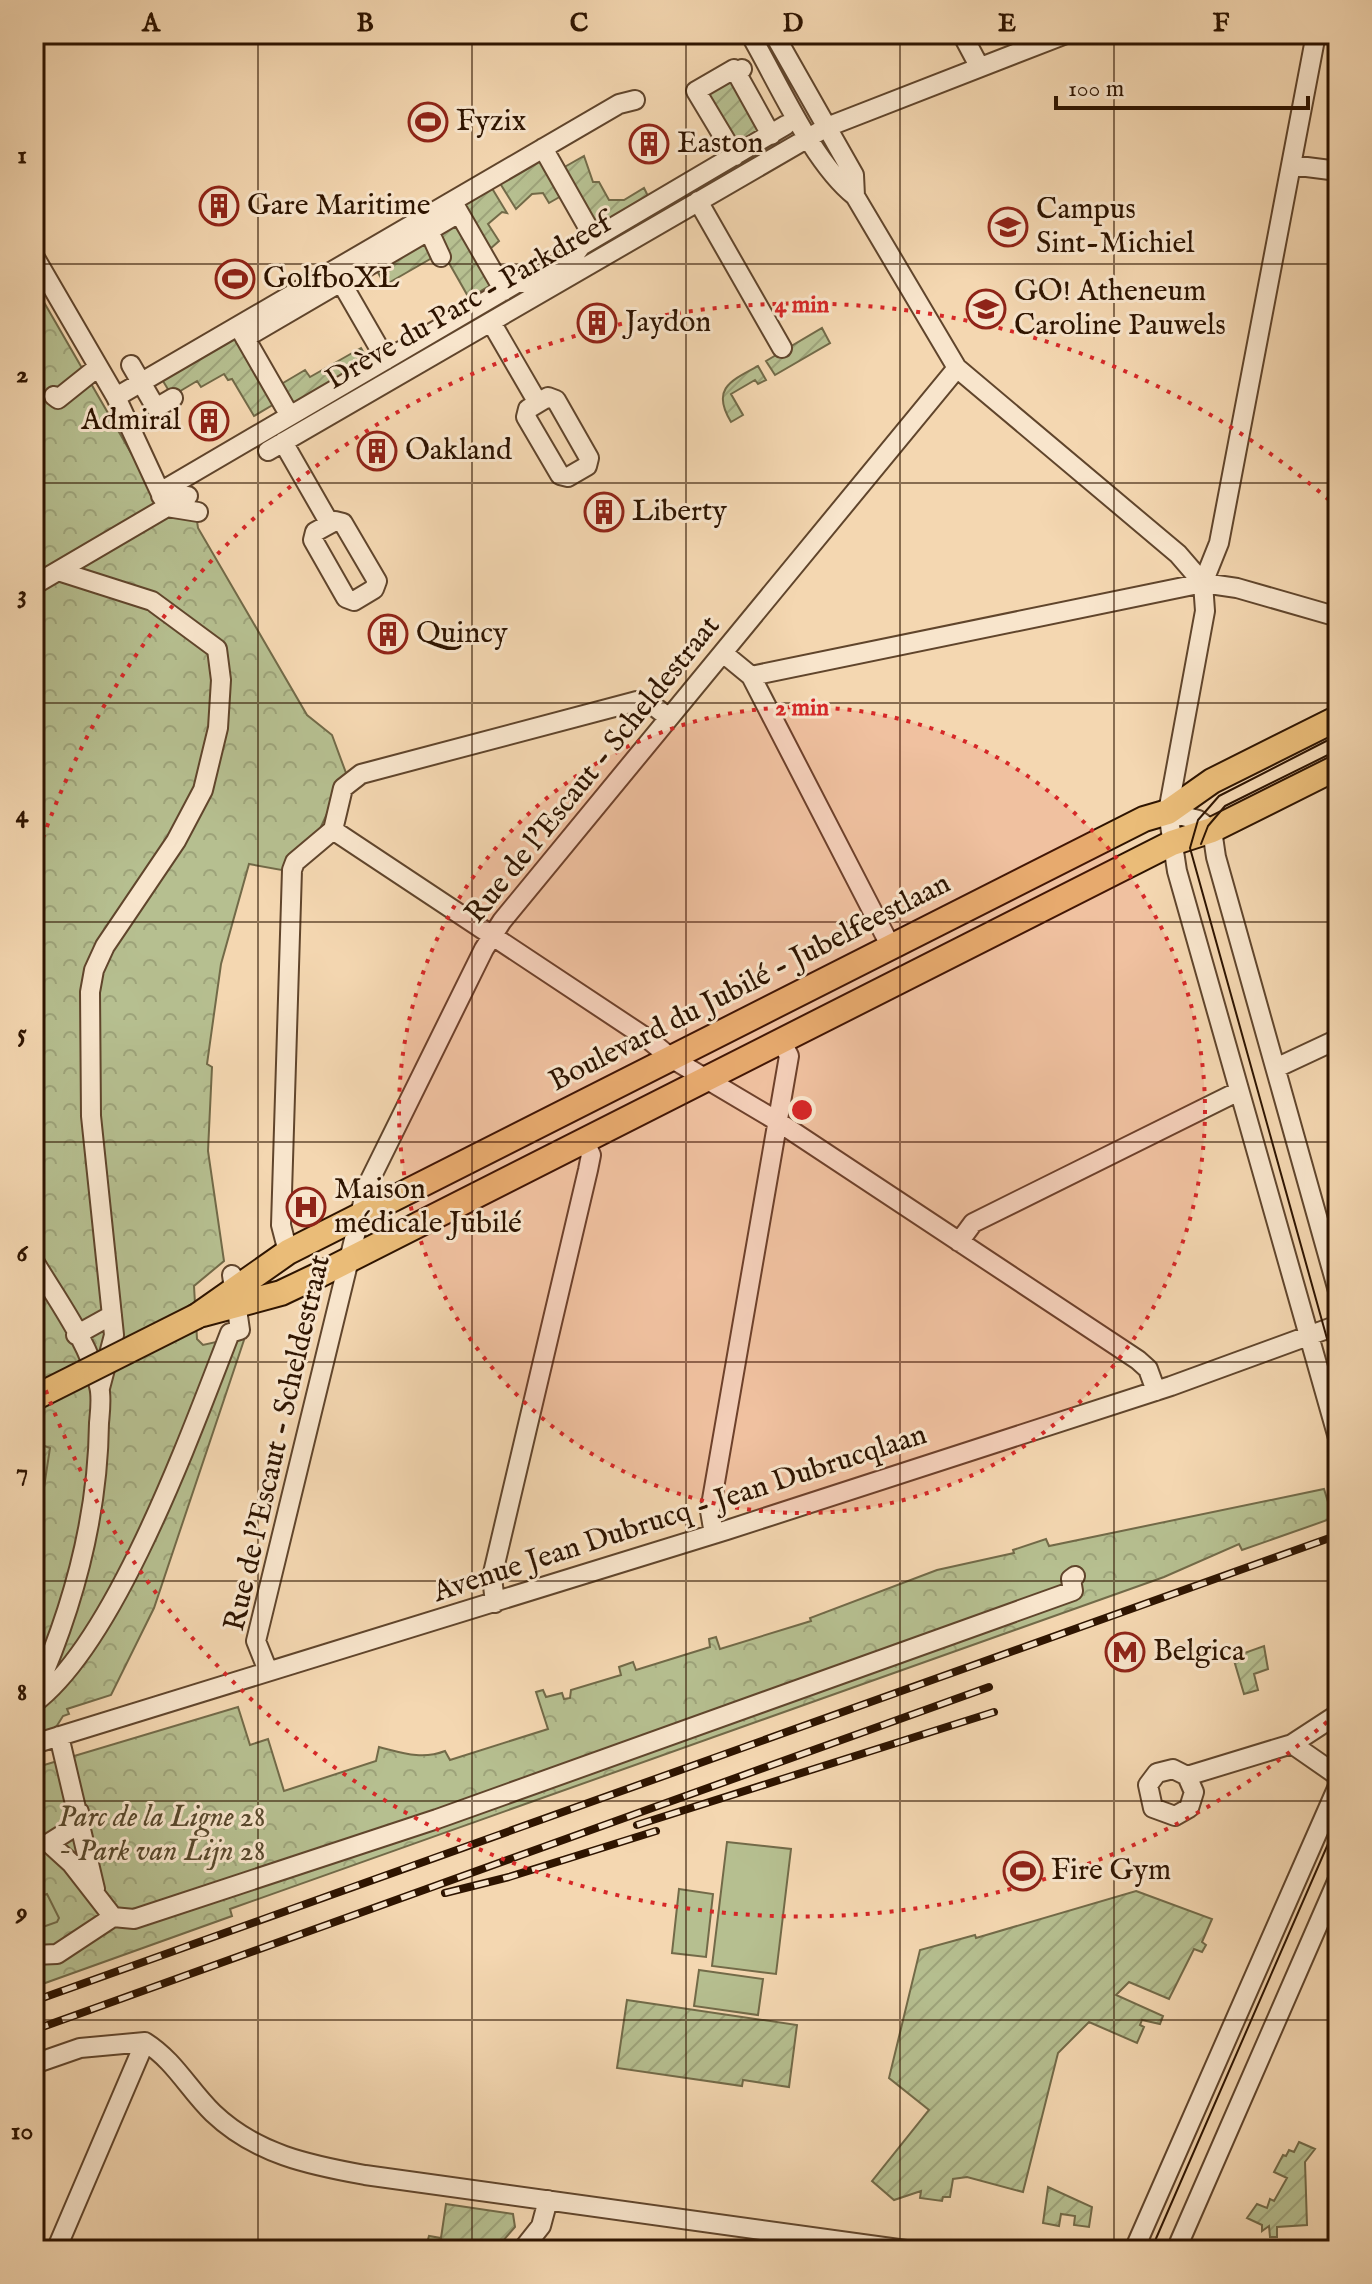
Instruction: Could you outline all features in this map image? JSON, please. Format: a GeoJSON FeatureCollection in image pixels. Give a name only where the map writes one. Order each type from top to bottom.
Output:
{"type":"FeatureCollection","features":[{"type":"Feature","properties":{"kind":"main road","name":"Boulevard du Jubilé - Jubelfeestlaan"},"geometry":{"type":"LineString","coordinates":[[34,1398],[197,1316],[288,1252],[1144,819],[1168,812],[1212,781],[1338,718]]}},
{"type":"Feature","properties":{"kind":"main road","name":"Boulevard du Jubilé - Jubelfeestlaan"},"geometry":{"type":"LineString","coordinates":[[234,1289],[281,1293],[1172,843],[1212,830],[1338,767]]}},
{"type":"Feature","properties":{"kind":"street"},"geometry":{"type":"LineString","coordinates":[[750,34],[837,182],[855,196],[957,368],[1178,554],[1203,583]]}},
{"type":"Feature","properties":{"kind":"street"},"geometry":{"type":"LineString","coordinates":[[774,34],[854,175],[855,196]]}},
{"type":"Feature","properties":{"kind":"street"},"geometry":{"type":"LineString","coordinates":[[962,34],[979,66]]}},
{"type":"Feature","properties":{"kind":"street","name":"Drève du Parc - Parkdreef"},"geometry":{"type":"LineString","coordinates":[[330,524],[276,447],[809,136],[1066,34]]}},
{"type":"Feature","properties":{"kind":"street"},"geometry":{"type":"LineString","coordinates":[[1316,34],[1219,543],[1203,583],[1205,611],[1168,812],[1172,843],[1239,1091],[1338,1438]]}},
{"type":"Feature","properties":{"kind":"street"},"geometry":{"type":"LineString","coordinates":[[34,585],[290,416],[504,291],[576,253],[594,238],[735,156],[779,130],[739,71],[734,69],[695,89],[735,156]]}},
{"type":"Feature","properties":{"kind":"street"},"geometry":{"type":"LineString","coordinates":[[349,272],[543,148],[555,130],[635,100]]}},
{"type":"Feature","properties":{"kind":"street"},"geometry":{"type":"LineString","coordinates":[[543,148],[594,238]]}},
{"type":"Feature","properties":{"kind":"street"},"geometry":{"type":"LineString","coordinates":[[1291,165],[1338,171]]}},
{"type":"Feature","properties":{"kind":"street"},"geometry":{"type":"LineString","coordinates":[[445,183],[504,291]]}},
{"type":"Feature","properties":{"kind":"street"},"geometry":{"type":"LineString","coordinates":[[698,201],[782,348]]}},
{"type":"Feature","properties":{"kind":"street"},"geometry":{"type":"LineString","coordinates":[[116,397],[429,231],[455,205]]}},
{"type":"Feature","properties":{"kind":"street"},"geometry":{"type":"LineString","coordinates":[[429,231],[441,257]]}},
{"type":"Feature","properties":{"kind":"street"},"geometry":{"type":"LineString","coordinates":[[340,244],[386,360]]}},
{"type":"Feature","properties":{"kind":"street"},"geometry":{"type":"LineString","coordinates":[[34,256],[80,322],[98,367],[116,397],[163,498]]}},
{"type":"Feature","properties":{"kind":"street"},"geometry":{"type":"LineString","coordinates":[[236,304],[243,328],[290,416]]}},
{"type":"Feature","properties":{"kind":"street"},"geometry":{"type":"LineString","coordinates":[[491,322],[538,403]]}},
{"type":"Feature","properties":{"kind":"street"},"geometry":{"type":"LineString","coordinates":[[131,365],[156,408],[173,398]]}},
{"type":"Feature","properties":{"kind":"street"},"geometry":{"type":"LineString","coordinates":[[54,396],[58,399],[98,367]]}},
{"type":"Feature","properties":{"kind":"street","name":"Rue de l'Escaut - Scheldestraat"},"geometry":{"type":"LineString","coordinates":[[268,1671],[256,1641],[371,1177],[493,935],[957,368]]}},
{"type":"Feature","properties":{"kind":"street"},"geometry":{"type":"LineString","coordinates":[[163,498],[193,504]]}},
{"type":"Feature","properties":{"kind":"street"},"geometry":{"type":"LineString","coordinates":[[34,1696],[63,1627],[80,1563],[99,1446],[100,1388],[114,1335],[91,1116],[90,992],[94,970],[105,946],[176,841],[203,790],[218,728],[221,661],[217,649],[152,601],[58,571]]}},
{"type":"Feature","properties":{"kind":"street"},"geometry":{"type":"LineString","coordinates":[[751,676],[1203,583],[1237,588],[1338,617]]}},
{"type":"Feature","properties":{"kind":"street"},"geometry":{"type":"LineString","coordinates":[[723,653],[751,676],[891,947]]}},
{"type":"Feature","properties":{"kind":"street"},"geometry":{"type":"LineString","coordinates":[[288,1252],[281,1225],[292,870],[295,862],[333,830],[343,788],[361,774],[637,701],[655,707],[669,718]]}},
{"type":"Feature","properties":{"kind":"street"},"geometry":{"type":"LineString","coordinates":[[1168,812],[1198,820],[1212,830],[1216,857],[1338,1291]]}},
{"type":"Feature","properties":{"kind":"street"},"geometry":{"type":"LineString","coordinates":[[333,830],[648,1039],[671,1058],[777,1121],[1144,1364],[1156,1391]]}},
{"type":"Feature","properties":{"kind":"street"},"geometry":{"type":"LineString","coordinates":[[1276,1068],[1338,1039]]}},
{"type":"Feature","properties":{"kind":"street"},"geometry":{"type":"LineString","coordinates":[[714,1534],[710,1511],[789,1056],[782,1042]]}},
{"type":"Feature","properties":{"kind":"street"},"geometry":{"type":"LineString","coordinates":[[959,1242],[973,1223],[1239,1091]]}},
{"type":"Feature","properties":{"kind":"street"},"geometry":{"type":"LineString","coordinates":[[495,1603],[492,1577],[591,1155],[585,1142]]}},
{"type":"Feature","properties":{"kind":"street"},"geometry":{"type":"LineString","coordinates":[[34,1261],[76,1335],[100,1388]]}},
{"type":"Feature","properties":{"kind":"street"},"geometry":{"type":"LineString","coordinates":[[34,1703],[81,1651],[129,1568],[166,1489],[230,1333],[240,1330],[234,1289]]}},
{"type":"Feature","properties":{"kind":"street"},"geometry":{"type":"LineString","coordinates":[[76,1335],[112,1315]]}},
{"type":"Feature","properties":{"kind":"street","name":"Avenue Jean Dubrucq - Jean Dubrucqlaan"},"geometry":{"type":"LineString","coordinates":[[47,1740],[714,1534],[1156,1391],[1338,1325]]}},
{"type":"Feature","properties":{"kind":"street"},"geometry":{"type":"LineString","coordinates":[[34,1955],[64,1950],[113,1917],[134,1919],[164,1910],[437,1819],[1073,1591],[1071,1579],[1075,1576]]}},
{"type":"Feature","properties":{"kind":"street"},"geometry":{"type":"LineString","coordinates":[[1187,1776],[1292,1744],[1338,1714]]}},
{"type":"Feature","properties":{"kind":"street"},"geometry":{"type":"LineString","coordinates":[[47,1740],[88,1834],[97,1895]]}},
{"type":"Feature","properties":{"kind":"street"},"geometry":{"type":"LineString","coordinates":[[1292,1744],[1338,1776]]}},
{"type":"Feature","properties":{"kind":"street"},"geometry":{"type":"LineString","coordinates":[[1134,2250],[1338,1786]]}},
{"type":"Feature","properties":{"kind":"street"},"geometry":{"type":"LineString","coordinates":[[42,1845],[68,1831],[79,1812]]}},
{"type":"Feature","properties":{"kind":"street"},"geometry":{"type":"LineString","coordinates":[[42,1845],[88,1834]]}},
{"type":"Feature","properties":{"kind":"street"},"geometry":{"type":"LineString","coordinates":[[42,1845],[97,1895],[113,1917]]}},
{"type":"Feature","properties":{"kind":"street"},"geometry":{"type":"LineString","coordinates":[[1176,2250],[1338,1879]]}},
{"type":"Feature","properties":{"kind":"street"},"geometry":{"type":"LineString","coordinates":[[56,2250],[145,2042]]}},
{"type":"Feature","properties":{"kind":"street"},"geometry":{"type":"LineString","coordinates":[[34,2064],[80,2048],[145,2042],[172,2062],[213,2112],[263,2148],[288,2159],[365,2175],[548,2200],[788,2242],[906,2250]]}},
{"type":"Feature","properties":{"kind":"street"},"geometry":{"type":"LineString","coordinates":[[522,2250],[541,2226],[548,2200]]}},
{"type":"Feature","properties":{"kind":"green space"},"geometry":{"type":"Polygon","coordinates":[[[730,76],[763,132],[737,147],[704,91],[730,76]]]}},
{"type":"Feature","properties":{"kind":"green space"},"geometry":{"type":"Polygon","coordinates":[[[540,155],[563,195],[549,203],[543,193],[532,194],[516,209],[498,180],[540,155]]]}},
{"type":"Feature","properties":{"kind":"green space"},"geometry":{"type":"Polygon","coordinates":[[[584,156],[593,182],[599,182],[609,200],[624,200],[644,188],[650,200],[597,230],[561,169],[584,156]]]}},
{"type":"Feature","properties":{"kind":"green space"},"geometry":{"type":"Polygon","coordinates":[[[490,185],[507,213],[502,212],[488,224],[499,241],[489,250],[460,202],[490,185]]]}},
{"type":"Feature","properties":{"kind":"green space"},"geometry":{"type":"Polygon","coordinates":[[[458,221],[494,283],[469,298],[433,235],[458,221]]]}},
{"type":"Feature","properties":{"kind":"green space"},"geometry":{"type":"Polygon","coordinates":[[[429,237],[439,254],[385,285],[376,269],[429,237]]]}},
{"type":"Feature","properties":{"kind":"green space"},"geometry":{"type":"Polygon","coordinates":[[[34,285],[160,503],[195,508],[198,528],[307,715],[332,735],[346,773],[319,831],[287,871],[249,864],[221,964],[207,1064],[212,1067],[208,1151],[224,1261],[194,1286],[197,1339],[203,1345],[243,1336],[244,1340],[154,1608],[111,1695],[67,1709],[69,1714],[63,1716],[34,1762],[34,285]]]}},
{"type":"Feature","properties":{"kind":"green space"},"geometry":{"type":"Polygon","coordinates":[[[822,328],[830,343],[775,375],[766,361],[822,328]]]}},
{"type":"Feature","properties":{"kind":"green space"},"geometry":{"type":"Polygon","coordinates":[[[235,333],[276,403],[254,416],[232,379],[228,380],[224,374],[201,387],[197,381],[172,396],[160,376],[235,333]]]}},
{"type":"Feature","properties":{"kind":"green space"},"geometry":{"type":"Polygon","coordinates":[[[361,348],[370,364],[292,409],[278,386],[305,370],[310,377],[361,348]]]}},
{"type":"Feature","properties":{"kind":"green space"},"geometry":{"type":"Polygon","coordinates":[[[758,366],[766,380],[758,384],[755,380],[731,394],[743,415],[731,422],[723,401],[726,387],[758,366]]]}},
{"type":"Feature","properties":{"kind":"green space"},"geometry":{"type":"Polygon","coordinates":[[[39,1444],[50,1448],[34,1553],[34,1446],[39,1444]]]}},
{"type":"Feature","properties":{"kind":"green space","name":"Parc de la Ligne 28 - Park van Lijn 28"},"geometry":{"type":"Polygon","coordinates":[[[1324,1489],[1333,1518],[1242,1550],[1239,1544],[1164,1577],[230,1909],[232,1916],[34,1987],[34,1768],[238,1707],[250,1745],[268,1739],[284,1791],[376,1761],[379,1747],[420,1755],[445,1751],[450,1760],[548,1729],[536,1692],[543,1690],[546,1697],[562,1693],[564,1699],[570,1698],[571,1690],[621,1675],[619,1667],[633,1662],[636,1670],[710,1647],[709,1639],[716,1637],[720,1649],[811,1621],[810,1618],[937,1570],[1014,1553],[1013,1550],[1046,1539],[1049,1546],[1324,1489]]]}},
{"type":"Feature","properties":{"kind":"green space"},"geometry":{"type":"Polygon","coordinates":[[[1264,1646],[1268,1669],[1254,1674],[1258,1690],[1244,1694],[1233,1657],[1264,1646]]]}},
{"type":"Feature","properties":{"kind":"green space"},"geometry":{"type":"Polygon","coordinates":[[[727,1842],[791,1849],[776,1974],[712,1966],[727,1842]]]}},
{"type":"Feature","properties":{"kind":"green space"},"geometry":{"type":"Polygon","coordinates":[[[679,1889],[713,1894],[706,1957],[672,1953],[679,1889]]]}},
{"type":"Feature","properties":{"kind":"green space"},"geometry":{"type":"Polygon","coordinates":[[[1136,1891],[1212,1919],[1202,1942],[1206,1945],[1202,1952],[1194,1949],[1169,1999],[1129,1982],[1116,1995],[1163,2016],[1160,2024],[1142,2020],[1140,2025],[1144,2027],[1137,2043],[1089,2022],[1058,2053],[1023,2192],[967,2177],[953,2179],[950,2197],[943,2197],[942,2201],[920,2198],[921,2191],[894,2200],[872,2181],[929,2110],[889,2078],[920,1950],[975,1935],[976,1938],[1136,1891]]]}},
{"type":"Feature","properties":{"kind":"green space"},"geometry":{"type":"Polygon","coordinates":[[[47,1894],[59,1918],[57,1922],[34,1930],[34,1898],[47,1894]]]}},
{"type":"Feature","properties":{"kind":"green space"},"geometry":{"type":"Polygon","coordinates":[[[699,1970],[763,1979],[758,2015],[694,2006],[699,1970]]]}},
{"type":"Feature","properties":{"kind":"green space"},"geometry":{"type":"Polygon","coordinates":[[[627,2000],[797,2025],[789,2087],[743,2080],[742,2086],[617,2068],[627,2000]]]}},
{"type":"Feature","properties":{"kind":"green space"},"geometry":{"type":"Polygon","coordinates":[[[1299,2142],[1315,2149],[1305,2162],[1307,2225],[1277,2227],[1277,2237],[1270,2237],[1269,2226],[1262,2231],[1262,2225],[1247,2218],[1257,2204],[1267,2208],[1270,2199],[1274,2201],[1287,2178],[1274,2172],[1283,2155],[1286,2156],[1289,2150],[1294,2152],[1299,2142]]]}},
{"type":"Feature","properties":{"kind":"green space"},"geometry":{"type":"Polygon","coordinates":[[[1048,2187],[1092,2207],[1089,2227],[1074,2225],[1075,2216],[1061,2214],[1059,2226],[1043,2223],[1048,2187]]]}},
{"type":"Feature","properties":{"kind":"green space"},"geometry":{"type":"Polygon","coordinates":[[[446,2204],[513,2214],[515,2227],[495,2250],[412,2250],[414,2241],[427,2243],[429,2236],[441,2238],[446,2204]]]}},
{"type":"Feature","properties":{"kind":"tram line"},"geometry":{"type":"LineString","coordinates":[[1338,735],[1219,796],[1198,820],[1190,848],[1338,1378]]}},
{"type":"Feature","properties":{"kind":"tram line"},"geometry":{"type":"LineString","coordinates":[[1201,844],[1208,826],[1225,806],[1338,750]]}},
{"type":"Feature","properties":{"kind":"tram line"},"geometry":{"type":"LineString","coordinates":[[1151,2250],[1338,1821]]}},
{"type":"Feature","properties":{"kind":"railway"},"geometry":{"type":"LineString","coordinates":[[34,2001],[1338,1535]]}},
{"type":"Feature","properties":{"kind":"railway"},"geometry":{"type":"LineString","coordinates":[[34,2030],[989,1687]]}},
{"type":"Feature","properties":{"kind":"railway"},"geometry":{"type":"LineString","coordinates":[[637,1825],[994,1712]]}},
{"type":"Feature","properties":{"kind":"railway"},"geometry":{"type":"LineString","coordinates":[[445,1893],[509,1877],[656,1831]]}},
{"type":"Feature","properties":{"kind":"place","name":"Fyzix"},"geometry":{"type":"Point","coordinates":[428,122]}},
{"type":"Feature","properties":{"kind":"place","name":"Easton"},"geometry":{"type":"Point","coordinates":[649,144]}},
{"type":"Feature","properties":{"kind":"place","name":"Gare Maritime"},"geometry":{"type":"Point","coordinates":[219,206]}},
{"type":"Feature","properties":{"kind":"place","name":"Campus Sint-Michiel"},"geometry":{"type":"Point","coordinates":[1008,227]}},
{"type":"Feature","properties":{"kind":"place","name":"GolfboXL"},"geometry":{"type":"Point","coordinates":[235,279]}},
{"type":"Feature","properties":{"kind":"place","name":"GO! Atheneum Caroline Pauwels"},"geometry":{"type":"Point","coordinates":[986,309]}},
{"type":"Feature","properties":{"kind":"place","name":"Jaydon"},"geometry":{"type":"Point","coordinates":[597,323]}},
{"type":"Feature","properties":{"kind":"place","name":"Admiral"},"geometry":{"type":"Point","coordinates":[209,421]}},
{"type":"Feature","properties":{"kind":"place","name":"Oakland"},"geometry":{"type":"Point","coordinates":[377,451]}},
{"type":"Feature","properties":{"kind":"place","name":"Liberty"},"geometry":{"type":"Point","coordinates":[604,512]}},
{"type":"Feature","properties":{"kind":"place","name":"Quincy"},"geometry":{"type":"Point","coordinates":[388,634]}},
{"type":"Feature","properties":{"kind":"place","name":"Maison médicale Jubilé"},"geometry":{"type":"Point","coordinates":[306,1207]}},
{"type":"Feature","properties":{"kind":"place","name":"Belgica"},"geometry":{"type":"Point","coordinates":[1125,1652]}},
{"type":"Feature","properties":{"kind":"place","name":"Fire Gym"},"geometry":{"type":"Point","coordinates":[1023,1871]}}]}
